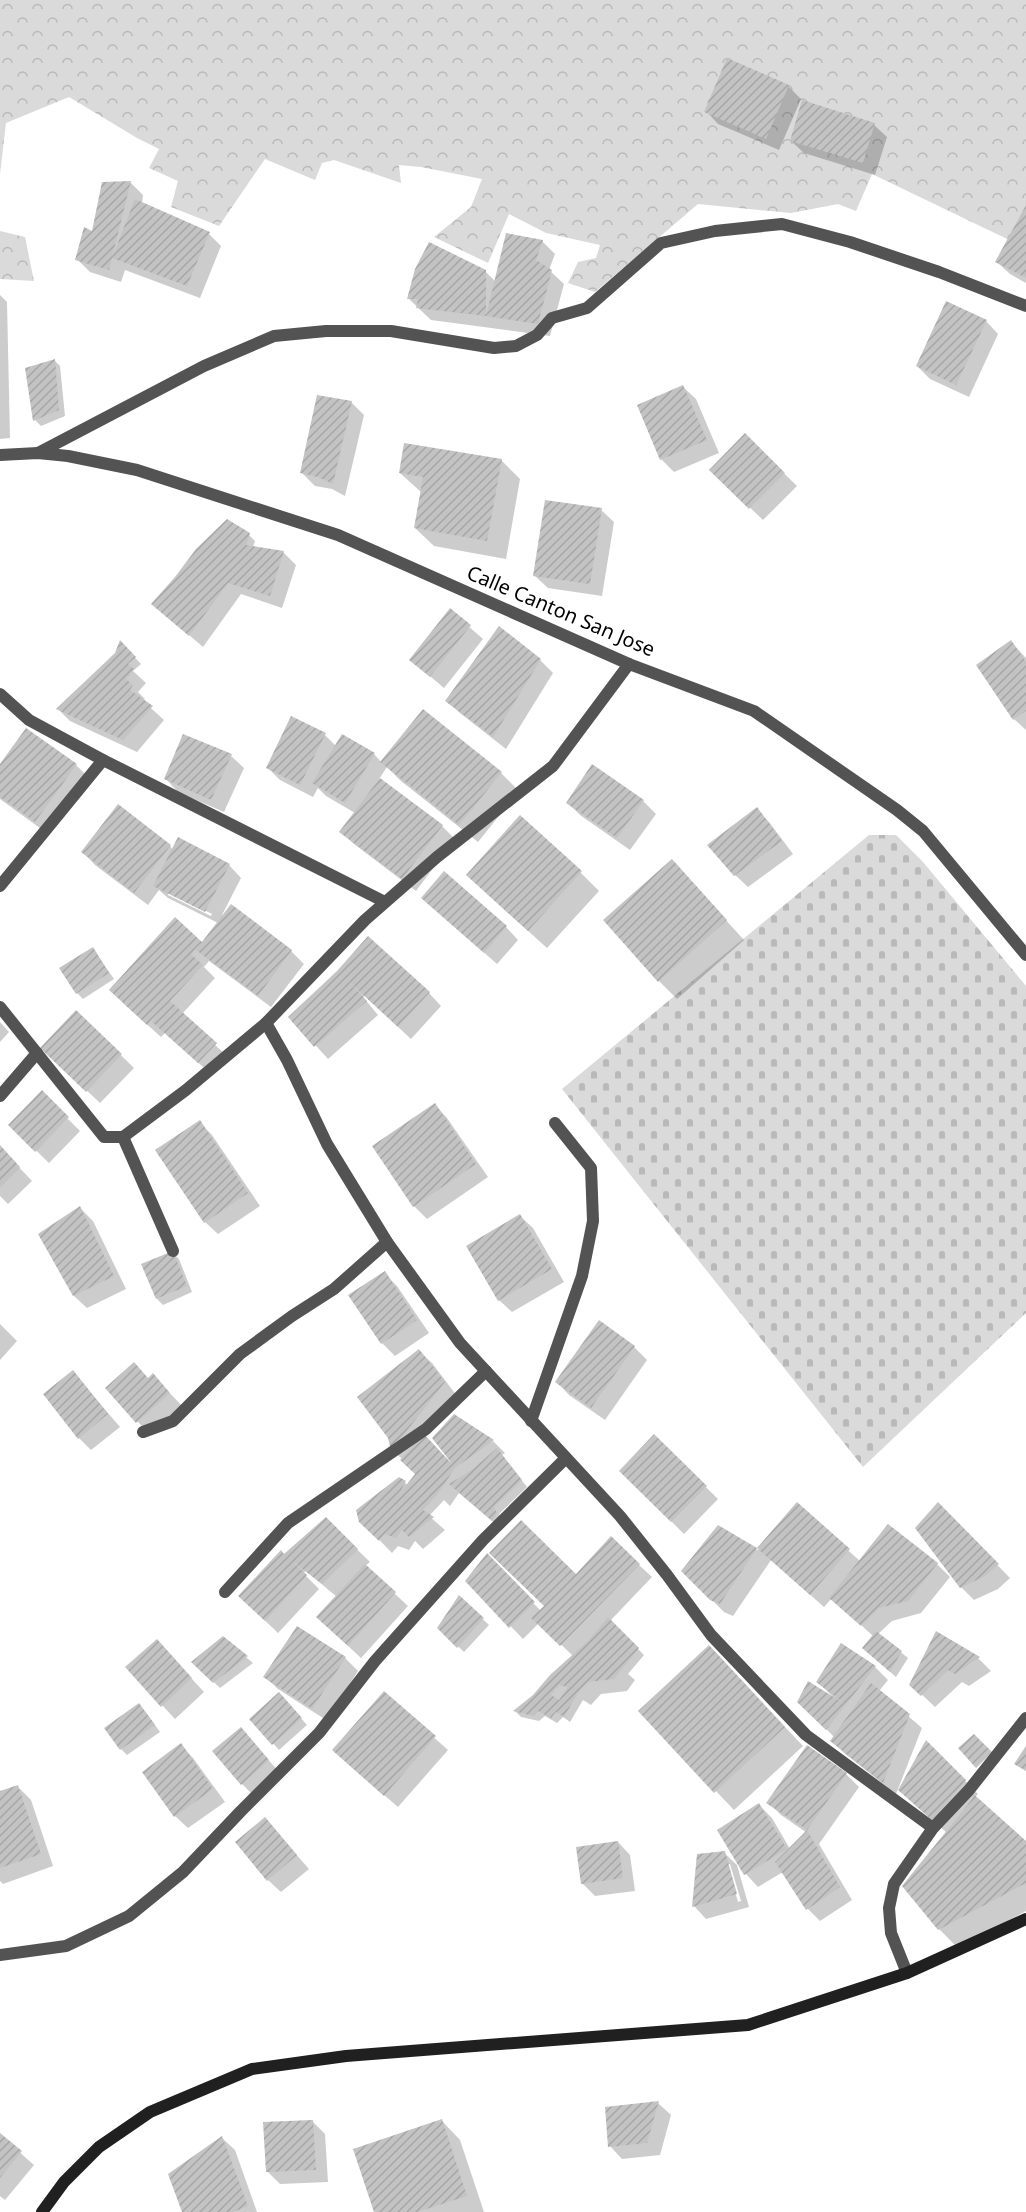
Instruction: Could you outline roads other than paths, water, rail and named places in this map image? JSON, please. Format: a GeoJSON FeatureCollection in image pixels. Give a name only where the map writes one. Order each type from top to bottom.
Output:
{"type":"FeatureCollection","features":[{"type":"Feature","properties":{"kind":"main road"},"geometry":{"type":"LineString","coordinates":[[42,2212],[64,2182],[108,2141],[150,2112],[252,2069],[346,2056],[748,2025],[908,1973],[1026,1919]]}},
{"type":"Feature","properties":{"kind":"street"},"geometry":{"type":"LineString","coordinates":[[38,453],[204,366],[274,336],[326,331],[391,331],[494,348],[516,345],[537,335],[552,318],[587,308],[661,243],[715,231],[782,224],[850,242],[939,272],[1026,306]]}},
{"type":"Feature","properties":{"kind":"street","name":"Calle Canton San Jose"},"geometry":{"type":"LineString","coordinates":[[0,455],[38,453],[68,456],[137,470],[338,536],[629,663],[754,711],[897,810],[922,831],[1026,954]]}},
{"type":"Feature","properties":{"kind":"street"},"geometry":{"type":"LineString","coordinates":[[0,1007],[104,1137],[123,1137],[186,1090],[266,1023],[365,920],[437,857],[553,766],[629,663]]}},
{"type":"Feature","properties":{"kind":"street"},"geometry":{"type":"LineString","coordinates":[[0,694],[29,720],[103,760],[386,902]]}},
{"type":"Feature","properties":{"kind":"street"},"geometry":{"type":"LineString","coordinates":[[0,886],[103,760]]}},
{"type":"Feature","properties":{"kind":"street"},"geometry":{"type":"LineString","coordinates":[[266,1023],[287,1060],[327,1144],[387,1242],[460,1343],[620,1516],[711,1635],[806,1735],[933,1828]]}},
{"type":"Feature","properties":{"kind":"street"},"geometry":{"type":"LineString","coordinates":[[0,1096],[38,1053]]}},
{"type":"Feature","properties":{"kind":"street"},"geometry":{"type":"LineString","coordinates":[[531,1421],[582,1276],[593,1221],[591,1168],[555,1123]]}},
{"type":"Feature","properties":{"kind":"street"},"geometry":{"type":"LineString","coordinates":[[123,1137],[173,1251]]}},
{"type":"Feature","properties":{"kind":"street"},"geometry":{"type":"LineString","coordinates":[[142,1432],[173,1420],[240,1354],[334,1289],[387,1242]]}},
{"type":"Feature","properties":{"kind":"street"},"geometry":{"type":"LineString","coordinates":[[225,1592],[288,1522],[426,1428],[486,1371]]}},
{"type":"Feature","properties":{"kind":"street"},"geometry":{"type":"LineString","coordinates":[[0,1955],[66,1946],[129,1916],[183,1872],[240,1811],[319,1733],[382,1652],[483,1540],[565,1458]]}},
{"type":"Feature","properties":{"kind":"street"},"geometry":{"type":"LineString","coordinates":[[908,1973],[891,1933],[889,1908],[894,1884],[933,1828],[969,1790],[1026,1718]]}}]}
